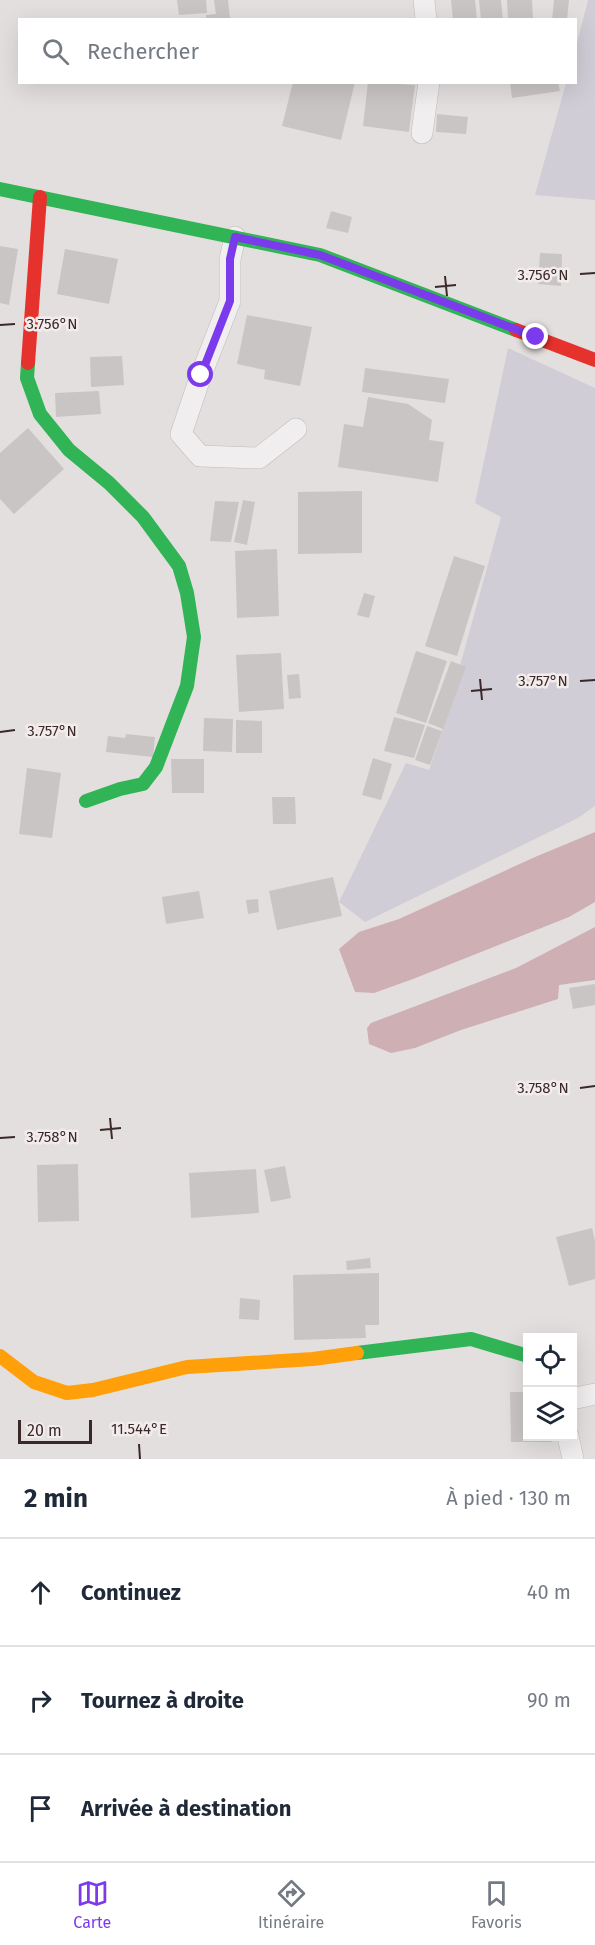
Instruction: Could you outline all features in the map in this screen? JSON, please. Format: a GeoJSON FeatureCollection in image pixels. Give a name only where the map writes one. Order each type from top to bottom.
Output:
{"type":"FeatureCollection","features":[{"type":"Feature","properties":{"kind":"street"},"geometry":{"type":"LineString","coordinates":[[424,0],[426,18]]}},
{"type":"Feature","properties":{"kind":"street"},"geometry":{"type":"LineString","coordinates":[[422,133],[429,84]]}},
{"type":"Feature","properties":{"kind":"street"},"geometry":{"type":"LineString","coordinates":[[0,189],[320,255],[595,360]]}},
{"type":"Feature","properties":{"kind":"street"},"geometry":{"type":"LineString","coordinates":[[40,197],[27,378],[40,414],[69,450],[109,483],[143,517],[178,566],[187,592],[194,637],[187,687],[156,767],[143,784],[86,801]]}},
{"type":"Feature","properties":{"kind":"street"},"geometry":{"type":"LineString","coordinates":[[235,237],[230,259],[230,301],[181,434],[200,456],[259,458],[296,429]]}},
{"type":"Feature","properties":{"kind":"street"},"geometry":{"type":"LineString","coordinates":[[0,1356],[34,1382],[67,1393],[93,1390],[187,1367],[313,1359],[471,1339],[523,1355]]}},
{"type":"Feature","properties":{"kind":"street"},"geometry":{"type":"LineString","coordinates":[[577,1398],[595,1394]]}},
{"type":"Feature","properties":{"kind":"street"},"geometry":{"type":"LineString","coordinates":[[569,1441],[573,1459]]}},
{"type":"Feature","properties":{"kind":"shaded area"},"geometry":{"type":"Polygon","coordinates":[[[588,0],[595,0],[595,200],[535,195],[566,84],[577,84],[577,43],[588,0]]]}},
{"type":"Feature","properties":{"kind":"shaded area"},"geometry":{"type":"Polygon","coordinates":[[[508,348],[595,388],[595,806],[578,818],[365,922],[339,902],[406,763],[429,770],[442,731],[501,517],[475,503],[508,348]]]}},
{"type":"Feature","properties":{"kind":"shaded area"},"geometry":{"type":"Polygon","coordinates":[[[595,832],[595,902],[569,917],[413,979],[374,993],[355,992],[339,949],[359,932],[399,919],[595,832]]]}},
{"type":"Feature","properties":{"kind":"shaded area"},"geometry":{"type":"Polygon","coordinates":[[[595,927],[595,980],[559,985],[558,999],[461,1030],[415,1048],[391,1053],[369,1044],[367,1028],[371,1023],[516,968],[595,927]]]}},
{"type":"Feature","properties":{"kind":"building"},"geometry":{"type":"Polygon","coordinates":[[[177,0],[206,0],[207,13],[179,15],[177,0]]]}},
{"type":"Feature","properties":{"kind":"building"},"geometry":{"type":"Polygon","coordinates":[[[214,0],[228,0],[230,18],[206,18],[206,15],[216,14],[214,0]]]}},
{"type":"Feature","properties":{"kind":"building"},"geometry":{"type":"Polygon","coordinates":[[[451,0],[475,0],[477,18],[453,18],[451,0]]]}},
{"type":"Feature","properties":{"kind":"building"},"geometry":{"type":"Polygon","coordinates":[[[479,0],[501,0],[503,18],[481,18],[479,0]]]}},
{"type":"Feature","properties":{"kind":"building"},"geometry":{"type":"Polygon","coordinates":[[[507,0],[532,0],[533,18],[508,18],[507,0]]]}},
{"type":"Feature","properties":{"kind":"building"},"geometry":{"type":"Polygon","coordinates":[[[554,0],[569,0],[567,18],[552,18],[554,0]]]}},
{"type":"Feature","properties":{"kind":"building"},"geometry":{"type":"Polygon","coordinates":[[[292,84],[355,84],[341,140],[282,126],[292,84]]]}},
{"type":"Feature","properties":{"kind":"building"},"geometry":{"type":"Polygon","coordinates":[[[368,84],[415,85],[409,132],[363,126],[368,84]]]}},
{"type":"Feature","properties":{"kind":"building"},"geometry":{"type":"Polygon","coordinates":[[[510,84],[558,84],[560,91],[512,98],[510,84]]]}},
{"type":"Feature","properties":{"kind":"building"},"geometry":{"type":"Polygon","coordinates":[[[437,114],[468,117],[466,134],[436,132],[437,114]]]}},
{"type":"Feature","properties":{"kind":"building"},"geometry":{"type":"Polygon","coordinates":[[[331,211],[352,217],[348,233],[326,228],[331,211]]]}},
{"type":"Feature","properties":{"kind":"building"},"geometry":{"type":"Polygon","coordinates":[[[0,246],[18,249],[9,305],[0,303],[0,246]]]}},
{"type":"Feature","properties":{"kind":"building"},"geometry":{"type":"Polygon","coordinates":[[[65,249],[118,259],[109,304],[57,294],[65,249]]]}},
{"type":"Feature","properties":{"kind":"building"},"geometry":{"type":"Polygon","coordinates":[[[540,253],[562,254],[561,286],[538,284],[540,253]]]}},
{"type":"Feature","properties":{"kind":"building"},"geometry":{"type":"Polygon","coordinates":[[[247,315],[312,327],[300,386],[264,379],[265,370],[237,364],[247,315]]]}},
{"type":"Feature","properties":{"kind":"building"},"geometry":{"type":"Polygon","coordinates":[[[122,356],[124,385],[91,387],[90,357],[122,356]]]}},
{"type":"Feature","properties":{"kind":"building"},"geometry":{"type":"Polygon","coordinates":[[[365,368],[449,379],[445,403],[362,392],[365,368]]]}},
{"type":"Feature","properties":{"kind":"building"},"geometry":{"type":"Polygon","coordinates":[[[99,391],[101,414],[56,417],[55,393],[99,391]]]}},
{"type":"Feature","properties":{"kind":"building"},"geometry":{"type":"Polygon","coordinates":[[[368,397],[408,404],[432,420],[429,440],[444,442],[438,482],[338,467],[344,424],[363,427],[368,397]]]}},
{"type":"Feature","properties":{"kind":"building"},"geometry":{"type":"Polygon","coordinates":[[[28,428],[64,469],[14,514],[0,499],[0,453],[28,428]]]}},
{"type":"Feature","properties":{"kind":"building"},"geometry":{"type":"Polygon","coordinates":[[[362,491],[362,553],[298,554],[298,492],[362,491]]]}},
{"type":"Feature","properties":{"kind":"building"},"geometry":{"type":"Polygon","coordinates":[[[243,500],[255,502],[247,545],[234,542],[243,500]]]}},
{"type":"Feature","properties":{"kind":"building"},"geometry":{"type":"Polygon","coordinates":[[[215,501],[239,502],[231,542],[210,541],[215,501]]]}},
{"type":"Feature","properties":{"kind":"building"},"geometry":{"type":"Polygon","coordinates":[[[277,549],[279,616],[237,618],[235,551],[277,549]]]}},
{"type":"Feature","properties":{"kind":"building"},"geometry":{"type":"Polygon","coordinates":[[[454,556],[485,566],[457,656],[425,646],[454,556]]]}},
{"type":"Feature","properties":{"kind":"building"},"geometry":{"type":"Polygon","coordinates":[[[364,593],[375,596],[369,618],[357,615],[364,593]]]}},
{"type":"Feature","properties":{"kind":"building"},"geometry":{"type":"Polygon","coordinates":[[[416,651],[447,661],[426,723],[396,713],[416,651]]]}},
{"type":"Feature","properties":{"kind":"building"},"geometry":{"type":"Polygon","coordinates":[[[281,653],[284,709],[239,712],[236,655],[281,653]]]}},
{"type":"Feature","properties":{"kind":"building"},"geometry":{"type":"Polygon","coordinates":[[[451,661],[466,667],[443,729],[428,723],[451,661]]]}},
{"type":"Feature","properties":{"kind":"building"},"geometry":{"type":"Polygon","coordinates":[[[299,674],[301,698],[289,699],[287,675],[299,674]]]}},
{"type":"Feature","properties":{"kind":"building"},"geometry":{"type":"Polygon","coordinates":[[[394,717],[425,725],[414,758],[384,751],[394,717]]]}},
{"type":"Feature","properties":{"kind":"building"},"geometry":{"type":"Polygon","coordinates":[[[204,718],[233,719],[232,752],[203,751],[204,718]]]}},
{"type":"Feature","properties":{"kind":"building"},"geometry":{"type":"Polygon","coordinates":[[[236,720],[262,721],[262,753],[236,753],[236,720]]]}},
{"type":"Feature","properties":{"kind":"building"},"geometry":{"type":"Polygon","coordinates":[[[427,726],[442,731],[430,765],[415,760],[427,726]]]}},
{"type":"Feature","properties":{"kind":"building"},"geometry":{"type":"Polygon","coordinates":[[[126,734],[155,737],[153,757],[106,752],[108,736],[125,738],[126,734]]]}},
{"type":"Feature","properties":{"kind":"building"},"geometry":{"type":"Polygon","coordinates":[[[373,758],[392,764],[381,800],[362,795],[373,758]]]}},
{"type":"Feature","properties":{"kind":"building"},"geometry":{"type":"Polygon","coordinates":[[[171,759],[204,759],[204,793],[172,793],[171,759]]]}},
{"type":"Feature","properties":{"kind":"building"},"geometry":{"type":"Polygon","coordinates":[[[27,768],[61,773],[52,838],[19,834],[27,768]]]}},
{"type":"Feature","properties":{"kind":"building"},"geometry":{"type":"Polygon","coordinates":[[[272,797],[295,797],[296,824],[273,824],[272,797]]]}},
{"type":"Feature","properties":{"kind":"building"},"geometry":{"type":"Polygon","coordinates":[[[333,877],[342,916],[277,930],[269,891],[333,877]]]}},
{"type":"Feature","properties":{"kind":"building"},"geometry":{"type":"Polygon","coordinates":[[[199,891],[204,918],[166,924],[162,897],[199,891]]]}},
{"type":"Feature","properties":{"kind":"building"},"geometry":{"type":"Polygon","coordinates":[[[258,899],[259,912],[248,914],[246,900],[258,899]]]}},
{"type":"Feature","properties":{"kind":"building"},"geometry":{"type":"Polygon","coordinates":[[[595,984],[595,1005],[573,1009],[569,988],[595,984]]]}},
{"type":"Feature","properties":{"kind":"building"},"geometry":{"type":"Polygon","coordinates":[[[78,1164],[79,1221],[38,1222],[37,1165],[78,1164]]]}},
{"type":"Feature","properties":{"kind":"building"},"geometry":{"type":"Polygon","coordinates":[[[285,1166],[291,1198],[271,1202],[264,1170],[285,1166]]]}},
{"type":"Feature","properties":{"kind":"building"},"geometry":{"type":"Polygon","coordinates":[[[256,1169],[259,1213],[191,1218],[189,1173],[256,1169]]]}},
{"type":"Feature","properties":{"kind":"building"},"geometry":{"type":"Polygon","coordinates":[[[592,1228],[595,1241],[595,1279],[569,1286],[556,1237],[592,1228]]]}},
{"type":"Feature","properties":{"kind":"building"},"geometry":{"type":"Polygon","coordinates":[[[370,1258],[371,1268],[347,1270],[346,1261],[370,1258]]]}},
{"type":"Feature","properties":{"kind":"building"},"geometry":{"type":"Polygon","coordinates":[[[379,1273],[379,1325],[365,1325],[366,1338],[294,1340],[293,1275],[379,1273]]]}},
{"type":"Feature","properties":{"kind":"building"},"geometry":{"type":"Polygon","coordinates":[[[240,1298],[260,1300],[259,1320],[239,1319],[240,1298]]]}},
{"type":"Feature","properties":{"kind":"building"},"geometry":{"type":"Polygon","coordinates":[[[510,1392],[523,1392],[523,1441],[552,1442],[511,1442],[510,1392]]]}},
{"type":"Feature","properties":{"kind":"traffic: fast"},"geometry":{"type":"LineString","coordinates":[[0,189],[320,255],[516,330]]}},
{"type":"Feature","properties":{"kind":"traffic: fast"},"geometry":{"type":"LineString","coordinates":[[28,363],[27,378],[40,414],[69,450],[109,483],[143,517],[179,566],[187,593],[194,637],[187,686],[156,767],[143,784],[86,801]]}},
{"type":"Feature","properties":{"kind":"traffic: fast"},"geometry":{"type":"LineString","coordinates":[[357,1353],[471,1339],[523,1355]]}},
{"type":"Feature","properties":{"kind":"traffic: slow"},"geometry":{"type":"LineString","coordinates":[[0,1356],[34,1382],[67,1393],[93,1390],[187,1367],[313,1359],[357,1353]]}},
{"type":"Feature","properties":{"kind":"traffic: jam"},"geometry":{"type":"LineString","coordinates":[[28,363],[40,197]]}},
{"type":"Feature","properties":{"kind":"traffic: jam"},"geometry":{"type":"LineString","coordinates":[[516,330],[595,360]]}},
{"type":"Feature","properties":{"kind":"route"},"geometry":{"type":"LineString","coordinates":[[201,375],[230,301],[230,259],[235,237],[320,255],[536,337]]}}]}
